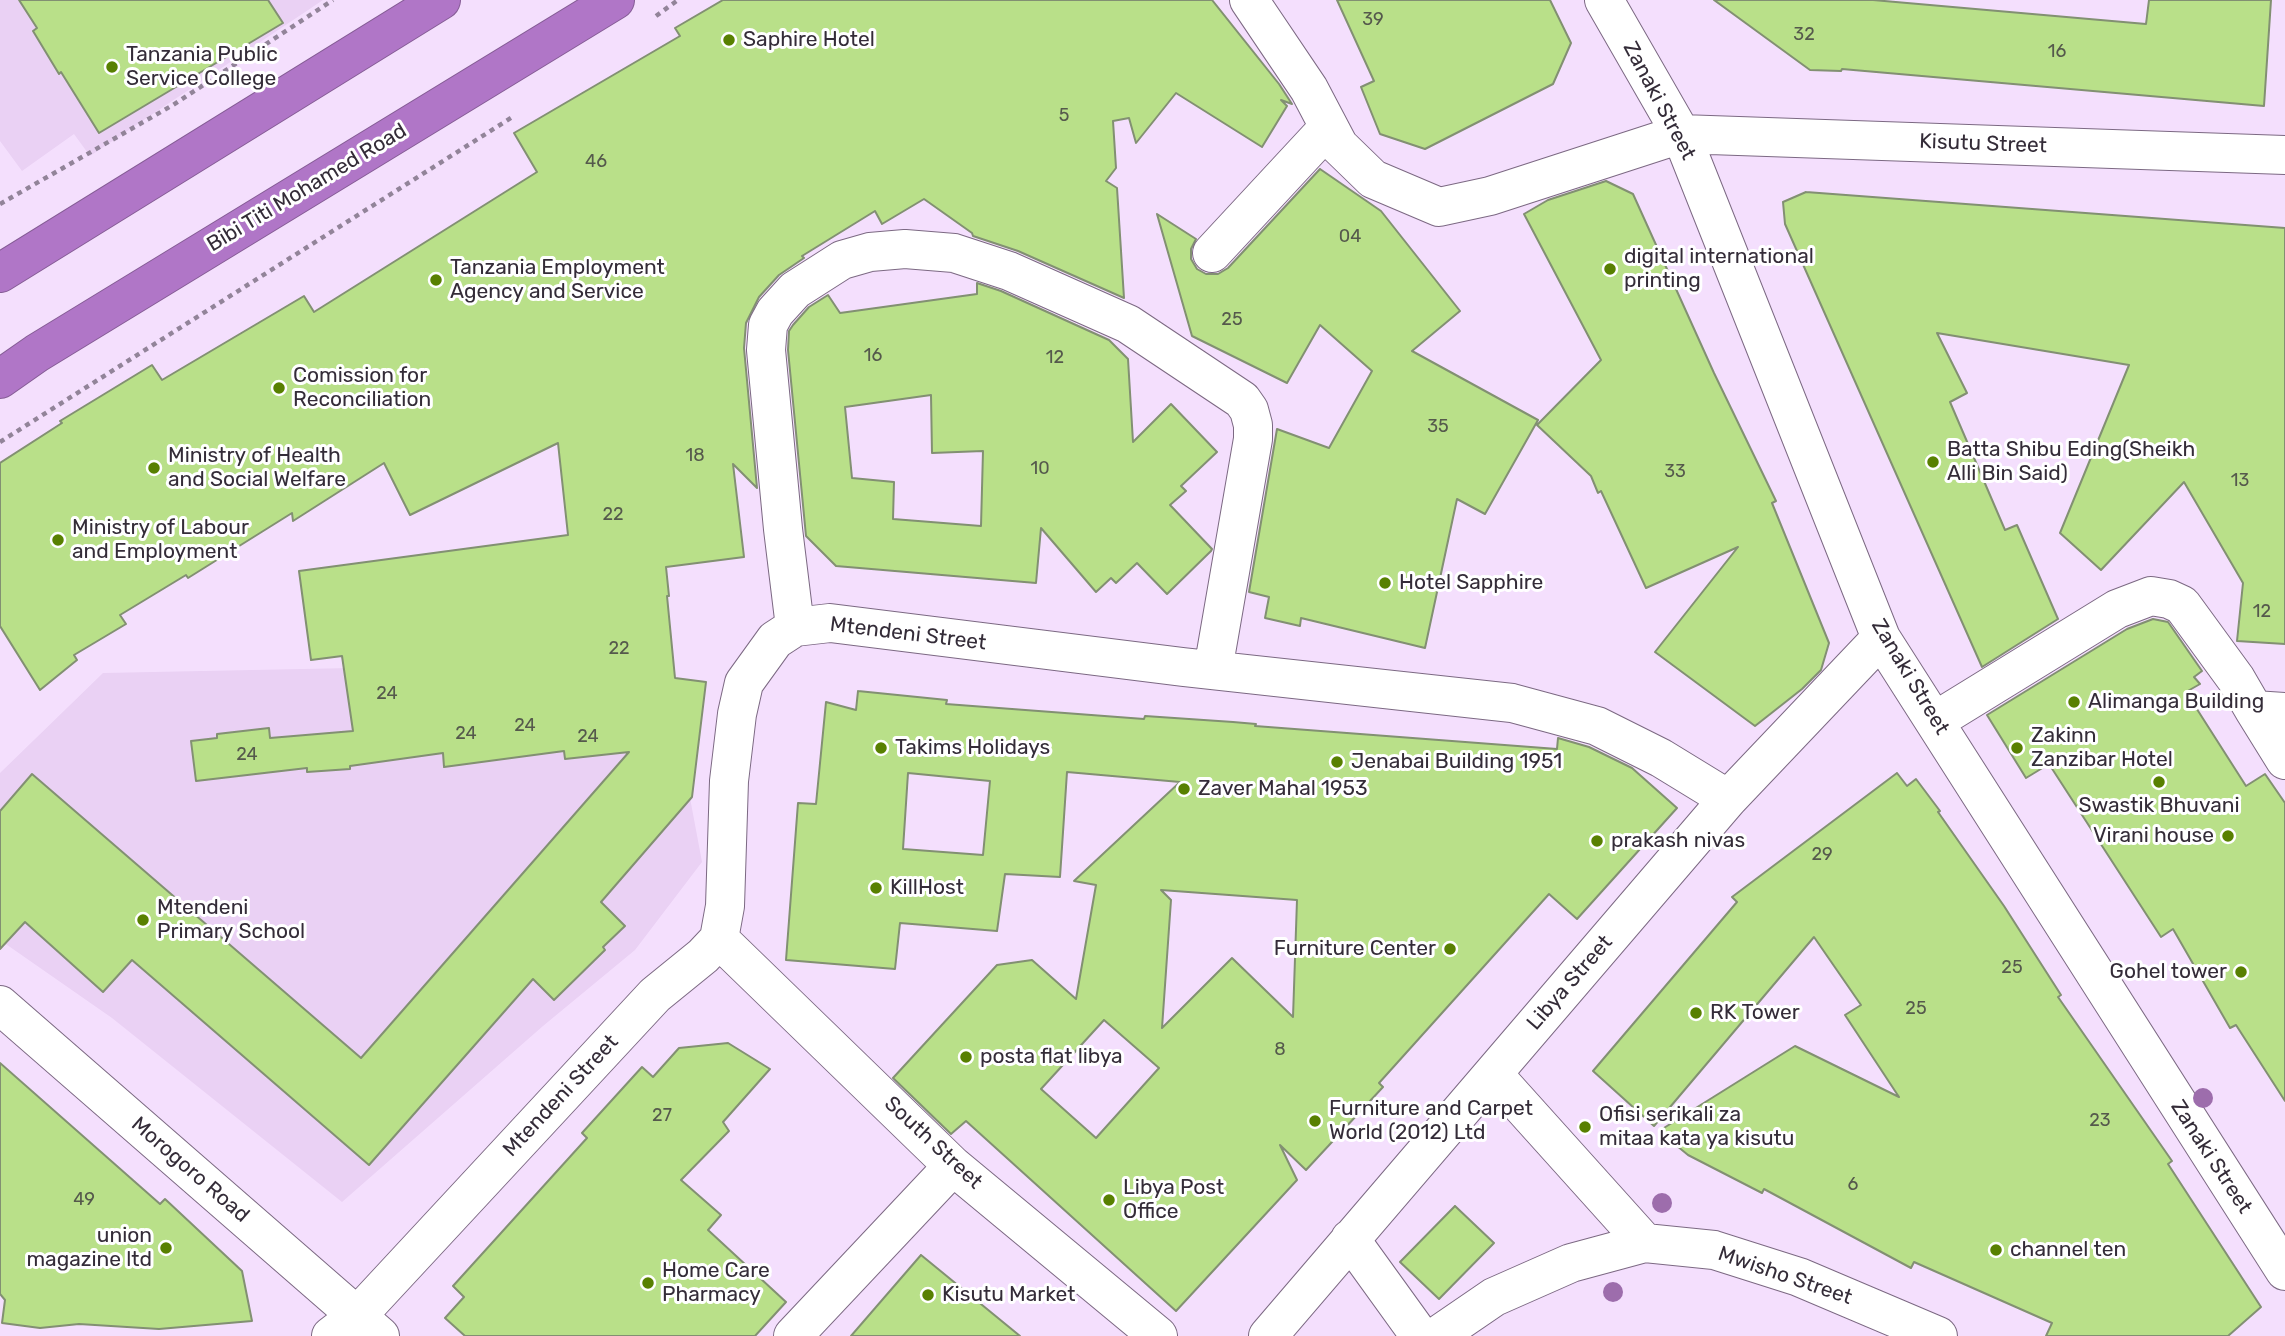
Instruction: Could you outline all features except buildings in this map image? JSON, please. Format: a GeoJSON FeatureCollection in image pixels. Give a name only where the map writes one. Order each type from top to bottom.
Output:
{"type":"FeatureCollection","features":[{"type":"Feature","properties":{"kind":"highway"},"geometry":{"type":"LineString","coordinates":[[0,273],[442,0]]}},
{"type":"Feature","properties":{"kind":"highway","name":"Bibi Titi Mohamed Road"},"geometry":{"type":"LineString","coordinates":[[0,379],[37,353],[615,0]]}},
{"type":"Feature","properties":{"kind":"street","name":"Kisutu Street"},"geometry":{"type":"LineString","coordinates":[[1249,0],[1309,89],[1339,146],[1373,179],[1439,206],[1490,196],[1681,134],[2285,155]]}},
{"type":"Feature","properties":{"kind":"street","name":"Zanaki Street"},"geometry":{"type":"LineString","coordinates":[[1604,0],[1681,134],[1881,638],[2285,1271]]}},
{"type":"Feature","properties":{"kind":"street"},"geometry":{"type":"LineString","coordinates":[[1212,253],[1328,128]]}},
{"type":"Feature","properties":{"kind":"street"},"geometry":{"type":"LineString","coordinates":[[719,939],[725,906],[729,781],[737,714],[744,683],[775,640],[795,627],[766,350],[768,325],[775,312],[795,290],[842,260],[870,252],[905,248],[954,253],[1009,271],[1128,324],[1242,400],[1249,410],[1253,439],[1213,670]]}},
{"type":"Feature","properties":{"kind":"street"},"geometry":{"type":"LineString","coordinates":[[1935,721],[2117,609],[2151,596],[2169,599],[2182,605],[2236,679],[2270,711],[2285,760]]}},
{"type":"Feature","properties":{"kind":"street","name":"Mtendeni Street"},"geometry":{"type":"LineString","coordinates":[[795,627],[830,623],[1512,703],[1597,726],[1661,758],[1728,799]]}},
{"type":"Feature","properties":{"kind":"street","name":"Libya Street"},"geometry":{"type":"LineString","coordinates":[[1268,1336],[1728,799],[1881,638]]}},
{"type":"Feature","properties":{"kind":"street","name":"Mtendeni Street"},"geometry":{"type":"LineString","coordinates":[[356,1329],[655,995],[703,956],[719,939]]}},
{"type":"Feature","properties":{"kind":"street","name":"South Street"},"geometry":{"type":"LineString","coordinates":[[719,939],[953,1166],[1158,1336]]}},
{"type":"Feature","properties":{"kind":"street","name":"Morogoro Road"},"geometry":{"type":"LineString","coordinates":[[0,1005],[356,1329]]}},
{"type":"Feature","properties":{"kind":"street"},"geometry":{"type":"LineString","coordinates":[[1493,1074],[1645,1243]]}},
{"type":"Feature","properties":{"kind":"street"},"geometry":{"type":"LineString","coordinates":[[793,1336],[953,1166]]}},
{"type":"Feature","properties":{"kind":"street"},"geometry":{"type":"LineString","coordinates":[[1350,1239],[1420,1336]]}},
{"type":"Feature","properties":{"kind":"street","name":"Mwisho Street"},"geometry":{"type":"LineString","coordinates":[[1437,1336],[1494,1297],[1571,1263],[1645,1243],[1714,1250],[1799,1277],[1938,1336]]}},
{"type":"Feature","properties":{"kind":"path"},"geometry":{"type":"LineString","coordinates":[[0,204],[173,105],[333,0]]}},
{"type":"Feature","properties":{"kind":"path"},"geometry":{"type":"LineString","coordinates":[[645,24],[678,0]]}},
{"type":"Feature","properties":{"kind":"path"},"geometry":{"type":"LineString","coordinates":[[0,442],[524,110]]}},
{"type":"Feature","properties":{"kind":"shaded area","name":"Tanzania Public Service College"},"geometry":{"type":"Polygon","coordinates":[[[0,0],[323,0],[90,156],[74,134],[22,171],[0,141],[0,0]]]}},
{"type":"Feature","properties":{"kind":"shaded area"},"geometry":{"type":"Polygon","coordinates":[[[352,668],[585,687],[690,798],[702,862],[635,950],[543,1026],[342,1202],[112,1018],[0,940],[0,773],[103,673],[352,668]]]}},
{"type":"Feature","properties":{"kind":"place","name":"Saphire Hotel"},"geometry":{"type":"Point","coordinates":[729,40]}},
{"type":"Feature","properties":{"kind":"place","name":"Tanzania Public Service College"},"geometry":{"type":"Point","coordinates":[112,67]}},
{"type":"Feature","properties":{"kind":"place","name":"digital international printing"},"geometry":{"type":"Point","coordinates":[1610,269]}},
{"type":"Feature","properties":{"kind":"place","name":"Tanzania Employment Agency and Service"},"geometry":{"type":"Point","coordinates":[436,280]}},
{"type":"Feature","properties":{"kind":"place","name":"Comission for Reconciliation"},"geometry":{"type":"Point","coordinates":[279,388]}},
{"type":"Feature","properties":{"kind":"place","name":"Batta Shibu Eding(Sheikh Alli Bin Said)"},"geometry":{"type":"Point","coordinates":[1933,462]}},
{"type":"Feature","properties":{"kind":"place","name":"Ministry of Health and Social Welfare"},"geometry":{"type":"Point","coordinates":[154,468]}},
{"type":"Feature","properties":{"kind":"place","name":"Ministry of Labour and Employment"},"geometry":{"type":"Point","coordinates":[58,540]}},
{"type":"Feature","properties":{"kind":"place","name":"Hotel Sapphire"},"geometry":{"type":"Point","coordinates":[1385,583]}},
{"type":"Feature","properties":{"kind":"place","name":"Alimanga Building"},"geometry":{"type":"Point","coordinates":[2074,702]}},
{"type":"Feature","properties":{"kind":"place","name":"Takims Holidays"},"geometry":{"type":"Point","coordinates":[881,748]}},
{"type":"Feature","properties":{"kind":"place","name":"Zakinn Zanzibar Hotel"},"geometry":{"type":"Point","coordinates":[2017,748]}},
{"type":"Feature","properties":{"kind":"place","name":"Jenabai Building 1951"},"geometry":{"type":"Point","coordinates":[1337,762]}},
{"type":"Feature","properties":{"kind":"place","name":"Swastik Bhuvani"},"geometry":{"type":"Point","coordinates":[2159,782]}},
{"type":"Feature","properties":{"kind":"place","name":"Zaver Mahal 1953"},"geometry":{"type":"Point","coordinates":[1184,789]}},
{"type":"Feature","properties":{"kind":"place","name":"Virani house"},"geometry":{"type":"Point","coordinates":[2228,836]}},
{"type":"Feature","properties":{"kind":"place","name":"prakash nivas"},"geometry":{"type":"Point","coordinates":[1597,841]}},
{"type":"Feature","properties":{"kind":"place","name":"KillHost"},"geometry":{"type":"Point","coordinates":[876,888]}},
{"type":"Feature","properties":{"kind":"place","name":"Mtendeni Primary School"},"geometry":{"type":"Point","coordinates":[143,920]}},
{"type":"Feature","properties":{"kind":"place","name":"Furniture Center"},"geometry":{"type":"Point","coordinates":[1450,949]}},
{"type":"Feature","properties":{"kind":"place","name":"Gohel tower"},"geometry":{"type":"Point","coordinates":[2241,972]}},
{"type":"Feature","properties":{"kind":"place","name":"RK Tower"},"geometry":{"type":"Point","coordinates":[1696,1013]}},
{"type":"Feature","properties":{"kind":"place","name":"posta flat libya"},"geometry":{"type":"Point","coordinates":[966,1057]}},
{"type":"Feature","properties":{"kind":"place","name":"Furniture and Carpet World (2012) Ltd"},"geometry":{"type":"Point","coordinates":[1315,1121]}},
{"type":"Feature","properties":{"kind":"place","name":"Ofisi serikali za mitaa kata ya kisutu"},"geometry":{"type":"Point","coordinates":[1585,1127]}},
{"type":"Feature","properties":{"kind":"place","name":"Libya Post Office"},"geometry":{"type":"Point","coordinates":[1109,1200]}},
{"type":"Feature","properties":{"kind":"place","name":"union magazine ltd"},"geometry":{"type":"Point","coordinates":[166,1248]}},
{"type":"Feature","properties":{"kind":"place","name":"channel ten"},"geometry":{"type":"Point","coordinates":[1996,1250]}},
{"type":"Feature","properties":{"kind":"place","name":"Home Care Pharmacy"},"geometry":{"type":"Point","coordinates":[648,1283]}},
{"type":"Feature","properties":{"kind":"place","name":"Kisutu Market"},"geometry":{"type":"Point","coordinates":[928,1295]}}]}
